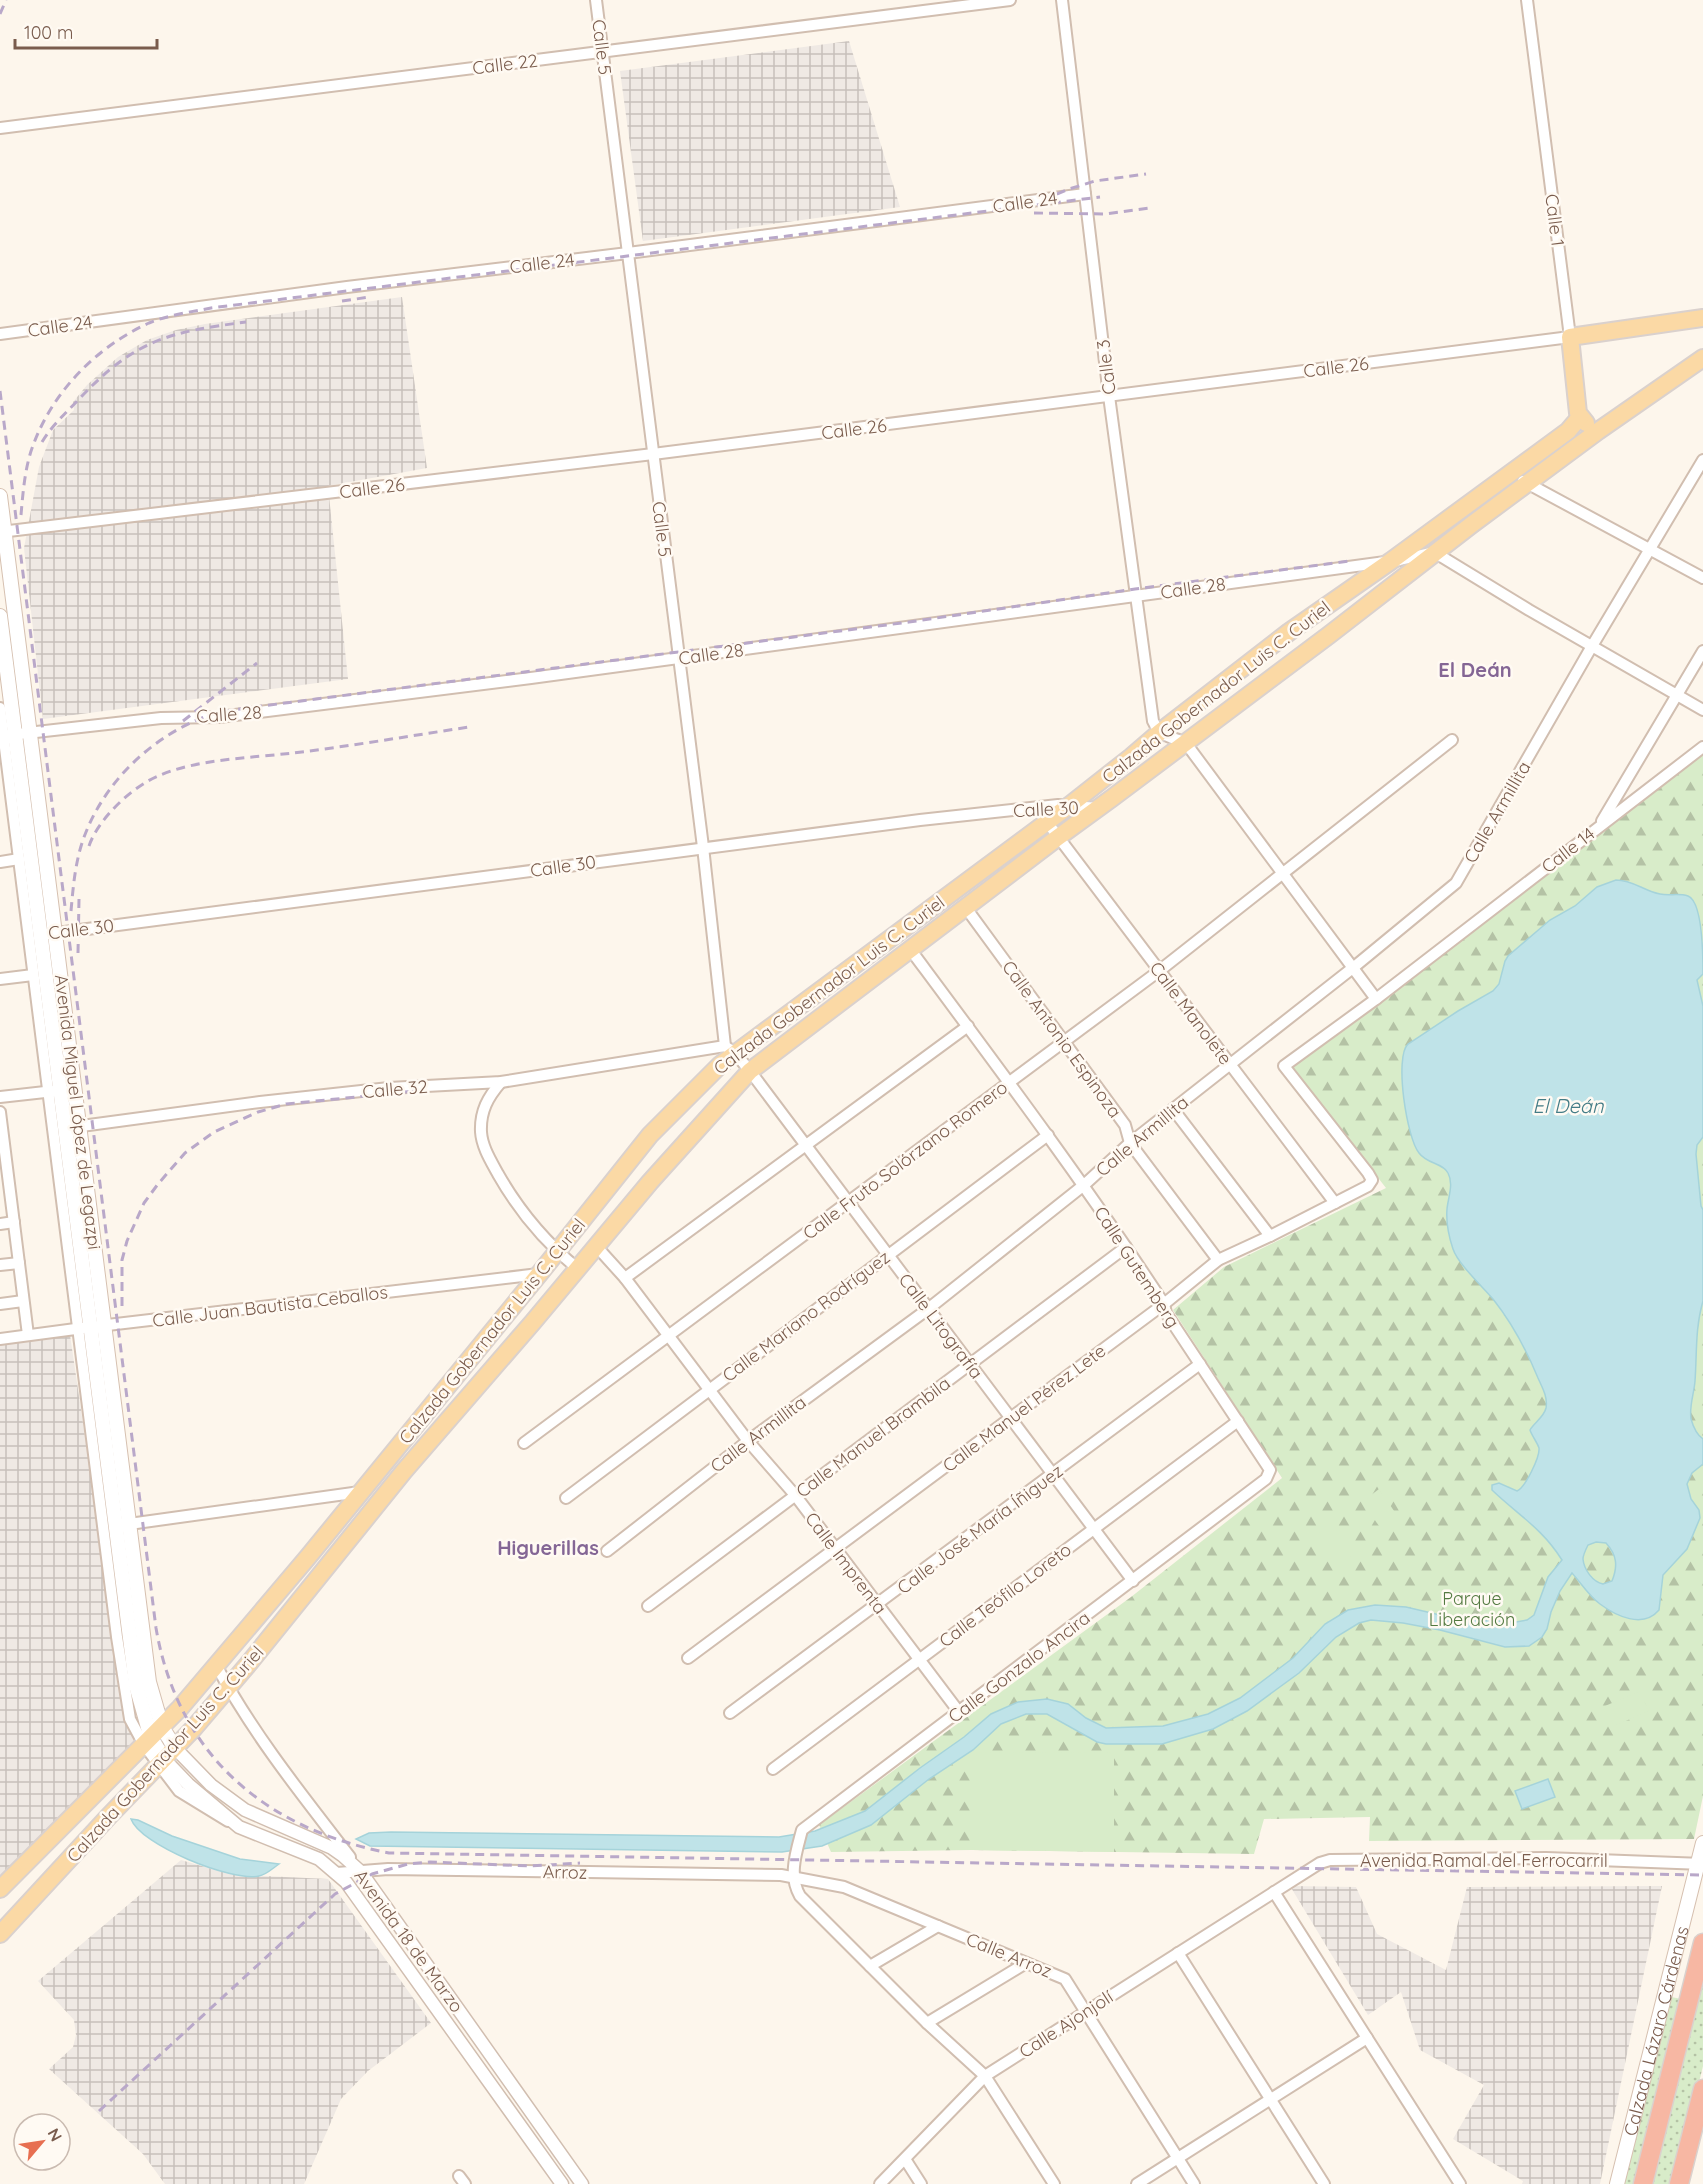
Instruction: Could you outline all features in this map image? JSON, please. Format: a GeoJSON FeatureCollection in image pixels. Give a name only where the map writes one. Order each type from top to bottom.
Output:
{"type":"FeatureCollection","features":[{"type":"Feature","properties":{"kind":"highway","name":"Calzada Lázaro Cárdenas"},"geometry":{"type":"LineString","coordinates":[[1643,2184],[1703,1943]]}},
{"type":"Feature","properties":{"kind":"highway"},"geometry":{"type":"LineString","coordinates":[[1679,2184],[1703,2089]]}},
{"type":"Feature","properties":{"kind":"main road","name":"Calle 26"},"geometry":{"type":"LineString","coordinates":[[1570,338],[1703,318]]}},
{"type":"Feature","properties":{"kind":"main road","name":"Calle 1"},"geometry":{"type":"LineString","coordinates":[[1570,338],[1580,417]]}},
{"type":"Feature","properties":{"kind":"main road","name":"Calzada Gobernador Luis C. Curiel"},"geometry":{"type":"LineString","coordinates":[[0,1934],[228,1688],[404,1471],[650,1182],[750,1071],[1329,635],[1434,552],[1598,431],[1703,358]]}},
{"type":"Feature","properties":{"kind":"main road"},"geometry":{"type":"LineString","coordinates":[[1580,417],[1591,428],[1598,431]]}},
{"type":"Feature","properties":{"kind":"main road","name":"Calzada Gobernador Luis C. Curiel"},"geometry":{"type":"LineString","coordinates":[[0,1889],[152,1737],[216,1665],[540,1273],[650,1135],[730,1049],[1070,805],[1289,632],[1391,561],[1509,474],[1568,430],[1580,417]]}},
{"type":"Feature","properties":{"kind":"main road","name":"Avenida Miguel López de Legazpi"},"geometry":{"type":"LineString","coordinates":[[0,495],[2,532],[30,733],[130,1524],[149,1682],[152,1737]]}},
{"type":"Feature","properties":{"kind":"main road","name":"Avenida Miguel López de Legazpi"},"geometry":{"type":"LineString","coordinates":[[0,616],[6,735],[34,935],[109,1527],[136,1685],[152,1737]]}},
{"type":"Feature","properties":{"kind":"main road","name":"Avenida 18 de Marzo"},"geometry":{"type":"LineString","coordinates":[[152,1737],[165,1758]]}},
{"type":"Feature","properties":{"kind":"main road","name":"Calzada Lázaro Cárdenas"},"geometry":{"type":"LineString","coordinates":[[1617,2184],[1701,1864],[1703,1843]]}},
{"type":"Feature","properties":{"kind":"street","name":"Calle 5"},"geometry":{"type":"LineString","coordinates":[[596,0],[730,1049]]}},
{"type":"Feature","properties":{"kind":"street","name":"Calle 22"},"geometry":{"type":"LineString","coordinates":[[0,128],[1010,0]]}},
{"type":"Feature","properties":{"kind":"street","name":"Calle 3"},"geometry":{"type":"LineString","coordinates":[[1062,0],[1109,396],[1153,721],[1160,732]]}},
{"type":"Feature","properties":{"kind":"street","name":"Calle 1"},"geometry":{"type":"LineString","coordinates":[[1527,0],[1570,338]]}},
{"type":"Feature","properties":{"kind":"street","name":"Calle 24"},"geometry":{"type":"LineString","coordinates":[[0,334],[347,286],[628,253],[1085,194]]}},
{"type":"Feature","properties":{"kind":"street","name":"Calle 26"},"geometry":{"type":"LineString","coordinates":[[2,532],[653,454],[1570,338]]}},
{"type":"Feature","properties":{"kind":"street","name":"Calle Armillita"},"geometry":{"type":"LineString","coordinates":[[607,1551],[748,1441],[928,1309],[1084,1185],[1130,1143],[1229,1063],[1354,967],[1456,883],[1592,646],[1703,460]]}},
{"type":"Feature","properties":{"kind":"street"},"geometry":{"type":"LineString","coordinates":[[1509,474],[1703,578]]}},
{"type":"Feature","properties":{"kind":"street","name":"Calle 28"},"geometry":{"type":"LineString","coordinates":[[6,735],[161,718],[219,717],[679,659],[1391,561],[1434,552]]}},
{"type":"Feature","properties":{"kind":"street"},"geometry":{"type":"LineString","coordinates":[[1434,552],[1703,710]]}},
{"type":"Feature","properties":{"kind":"street","name":"Calle 14"},"geometry":{"type":"LineString","coordinates":[[1372,1180],[1284,1066],[1376,999],[1599,827],[1703,651]]}},
{"type":"Feature","properties":{"kind":"street","name":"Avenida Miguel López de Legazpi"},"geometry":{"type":"LineString","coordinates":[[0,708],[6,735],[19,859],[34,935],[33,975],[54,1091]]}},
{"type":"Feature","properties":{"kind":"street"},"geometry":{"type":"LineString","coordinates":[[1160,732],[1165,736],[1185,742],[1376,999]]}},
{"type":"Feature","properties":{"kind":"street","name":"Calle Fruto Solórzano Romero"},"geometry":{"type":"LineString","coordinates":[[524,1443],[1159,971],[1452,740]]}},
{"type":"Feature","properties":{"kind":"street"},"geometry":{"type":"LineString","coordinates":[[1599,827],[1703,747]]}},
{"type":"Feature","properties":{"kind":"street","name":"Calle 30"},"geometry":{"type":"LineString","coordinates":[[34,935],[920,820],[1070,805],[1099,808]]}},
{"type":"Feature","properties":{"kind":"street","name":"Calle Manolete"},"geometry":{"type":"LineString","coordinates":[[1047,822],[1335,1203]]}},
{"type":"Feature","properties":{"kind":"street"},"geometry":{"type":"LineString","coordinates":[[0,862],[19,859]]}},
{"type":"Feature","properties":{"kind":"street","name":"Calle Antonio Espinoza"},"geometry":{"type":"LineString","coordinates":[[966,908],[1125,1125],[1130,1143],[1218,1260]]}},
{"type":"Feature","properties":{"kind":"street","name":"Calle Gutemberg"},"geometry":{"type":"LineString","coordinates":[[910,949],[1048,1135],[1126,1246],[1164,1304],[1166,1313],[1269,1466],[1270,1474]]}},
{"type":"Feature","properties":{"kind":"street"},"geometry":{"type":"LineString","coordinates":[[0,980],[33,975]]}},
{"type":"Feature","properties":{"kind":"street"},"geometry":{"type":"LineString","coordinates":[[626,1278],[968,1026]]}},
{"type":"Feature","properties":{"kind":"street","name":"Calle Litografía"},"geometry":{"type":"LineString","coordinates":[[730,1049],[750,1071],[1133,1581]]}},
{"type":"Feature","properties":{"kind":"street","name":"Calle 32"},"geometry":{"type":"LineString","coordinates":[[59,1129],[260,1102],[389,1088],[501,1082],[730,1049]]}},
{"type":"Feature","properties":{"kind":"street"},"geometry":{"type":"LineString","coordinates":[[501,1082],[489,1096],[483,1110],[481,1134],[486,1150],[510,1195],[525,1216],[557,1252],[578,1269]]}},
{"type":"Feature","properties":{"kind":"street"},"geometry":{"type":"LineString","coordinates":[[0,1097],[75,1088]]}},
{"type":"Feature","properties":{"kind":"street"},"geometry":{"type":"LineString","coordinates":[[1173,1109],[1270,1236]]}},
{"type":"Feature","properties":{"kind":"street"},"geometry":{"type":"LineString","coordinates":[[0,1112],[5,1185],[14,1222],[28,1335]]}},
{"type":"Feature","properties":{"kind":"street","name":"Calle Mariano Rodríguez"},"geometry":{"type":"LineString","coordinates":[[566,1498],[709,1388],[1048,1135]]}},
{"type":"Feature","properties":{"kind":"street","name":"Calle Manuel Pérez Lete"},"geometry":{"type":"LineString","coordinates":[[688,1658],[1164,1304],[1218,1260],[1368,1186],[1372,1180]]}},
{"type":"Feature","properties":{"kind":"street"},"geometry":{"type":"LineString","coordinates":[[0,1224],[14,1222]]}},
{"type":"Feature","properties":{"kind":"street","name":"Calle Imprenta"},"geometry":{"type":"LineString","coordinates":[[597,1246],[626,1278],[748,1441],[795,1495],[959,1712]]}},
{"type":"Feature","properties":{"kind":"street","name":"Calle Manuel Brambila"},"geometry":{"type":"LineString","coordinates":[[648,1606],[1126,1246]]}},
{"type":"Feature","properties":{"kind":"street"},"geometry":{"type":"LineString","coordinates":[[0,1265],[19,1263]]}},
{"type":"Feature","properties":{"kind":"street","name":"Calle Juan Bautista Ceballos"},"geometry":{"type":"LineString","coordinates":[[0,1339],[540,1273]]}},
{"type":"Feature","properties":{"kind":"street"},"geometry":{"type":"LineString","coordinates":[[0,1304],[23,1301]]}},
{"type":"Feature","properties":{"kind":"street","name":"Calle José María Íñiguez"},"geometry":{"type":"LineString","coordinates":[[730,1713],[1200,1364]]}},
{"type":"Feature","properties":{"kind":"street","name":"Calle Teófilo Loreto"},"geometry":{"type":"LineString","coordinates":[[773,1769],[1238,1421]]}},
{"type":"Feature","properties":{"kind":"street","name":"Calle Gonzalo Ancira"},"geometry":{"type":"LineString","coordinates":[[792,1876],[802,1830],[1133,1581],[1270,1474]]}},
{"type":"Feature","properties":{"kind":"street"},"geometry":{"type":"LineString","coordinates":[[109,1527],[360,1492]]}},
{"type":"Feature","properties":{"kind":"street"},"geometry":{"type":"LineString","coordinates":[[216,1665],[228,1688],[271,1754],[361,1872]]}},
{"type":"Feature","properties":{"kind":"street"},"geometry":{"type":"LineString","coordinates":[[152,1737],[165,1758]]}},
{"type":"Feature","properties":{"kind":"street","name":"Avenida 18 de Marzo"},"geometry":{"type":"LineString","coordinates":[[165,1758],[188,1784],[239,1827],[319,1859],[351,1888],[562,2184]]}},
{"type":"Feature","properties":{"kind":"street","name":"Avenida 18 de Marzo"},"geometry":{"type":"LineString","coordinates":[[165,1758],[211,1785],[244,1810],[332,1848],[361,1872],[577,2182]]}},
{"type":"Feature","properties":{"kind":"street","name":"Avenida Ramal del Ferrocarril"},"geometry":{"type":"LineString","coordinates":[[1274,1892],[1320,1863],[1330,1860],[1546,1858],[1701,1864]]}},
{"type":"Feature","properties":{"kind":"street","name":"Arroz"},"geometry":{"type":"LineString","coordinates":[[337,1873],[388,1869],[792,1876]]}},
{"type":"Feature","properties":{"kind":"street"},"geometry":{"type":"LineString","coordinates":[[792,1876],[800,1896],[927,2023],[985,2076],[1054,2184]]}},
{"type":"Feature","properties":{"kind":"street","name":"Calle Arroz"},"geometry":{"type":"LineString","coordinates":[[792,1876],[844,1887],[1065,1979],[1194,2184]]}},
{"type":"Feature","properties":{"kind":"street"},"geometry":{"type":"LineString","coordinates":[[1274,1892],[1458,2180],[1444,2184]]}},
{"type":"Feature","properties":{"kind":"street","name":"Calle Ajonjolí"},"geometry":{"type":"LineString","coordinates":[[880,2184],[985,2076],[1274,1892]]}},
{"type":"Feature","properties":{"kind":"street"},"geometry":{"type":"LineString","coordinates":[[870,1966],[938,1926]]}},
{"type":"Feature","properties":{"kind":"street"},"geometry":{"type":"LineString","coordinates":[[1178,1953],[1324,2184]]}},
{"type":"Feature","properties":{"kind":"street"},"geometry":{"type":"LineString","coordinates":[[927,2023],[1026,1963]]}},
{"type":"Feature","properties":{"kind":"street"},"geometry":{"type":"LineString","coordinates":[[1137,2184],[1367,2038]]}},
{"type":"Feature","properties":{"kind":"street"},"geometry":{"type":"LineString","coordinates":[[905,2159],[921,2184]]}},
{"type":"Feature","properties":{"kind":"shaded area"},"geometry":{"type":"Polygon","coordinates":[[[849,41],[900,207],[643,241],[620,71],[849,41]]]}},
{"type":"Feature","properties":{"kind":"shaded area"},"geometry":{"type":"Polygon","coordinates":[[[402,297],[427,468],[328,486],[348,679],[43,719],[24,548],[39,467],[53,430],[74,410],[73,402],[87,385],[118,357],[147,340],[176,330],[402,297]]]}},
{"type":"Feature","properties":{"kind":"shaded area"},"geometry":{"type":"Polygon","coordinates":[[[70,1335],[125,1708],[136,1745],[0,1881],[0,1344],[70,1335]]]}},
{"type":"Feature","properties":{"kind":"shaded area"},"geometry":{"type":"Polygon","coordinates":[[[181,1860],[241,1875],[328,1879],[431,2023],[368,2071],[341,2099],[304,2184],[165,2184],[143,2154],[49,2069],[73,2047],[76,2035],[74,2020],[38,1981],[181,1860]]]}},
{"type":"Feature","properties":{"kind":"shaded area"},"geometry":{"type":"Polygon","coordinates":[[[1290,1886],[1356,1887],[1377,1934],[1446,1970],[1467,1887],[1662,1886],[1600,2184],[1522,2184],[1523,2181],[1453,2139],[1484,2085],[1420,2050],[1401,1992],[1368,2015],[1290,1886]]]}},
{"type":"Feature","properties":{"kind":"green space","name":"Parque Liberación"},"geometry":{"type":"Polygon","coordinates":[[[1703,750],[1703,1796],[1694,1839],[1369,1841],[1370,1817],[1264,1819],[1254,1854],[972,1850],[831,1852],[819,1825],[1131,1597],[1282,1478],[1173,1310],[1224,1267],[1386,1188],[1290,1065],[1703,750]]]}},
{"type":"Feature","properties":{"kind":"green space"},"geometry":{"type":"Polygon","coordinates":[[[1379,1489],[1401,1521],[1384,1533],[1362,1502],[1379,1489]]]}},
{"type":"Feature","properties":{"kind":"green space"},"geometry":{"type":"Polygon","coordinates":[[[1331,1523],[1354,1554],[1336,1567],[1314,1536],[1331,1523]]]}},
{"type":"Feature","properties":{"kind":"green space"},"geometry":{"type":"Polygon","coordinates":[[[1640,1691],[1649,1711],[1614,1726],[1605,1706],[1640,1691]]]}},
{"type":"Feature","properties":{"kind":"green space"},"geometry":{"type":"Polygon","coordinates":[[[972,1752],[1114,1753],[1114,1852],[972,1850],[972,1752]]]}},
{"type":"Feature","properties":{"kind":"green space"},"geometry":{"type":"Polygon","coordinates":[[[1703,1978],[1703,2066],[1674,2184],[1653,2184],[1703,1978]]]}},
{"type":"Feature","properties":{"kind":"green space"},"geometry":{"type":"Polygon","coordinates":[[[1671,1997],[1682,1999],[1633,2184],[1623,2184],[1671,1997]]]}},
{"type":"Feature","properties":{"kind":"water","name":"El Deán"},"geometry":{"type":"Polygon","coordinates":[[[1622,880],[1660,894],[1688,896],[1697,908],[1702,943],[1703,974],[1697,980],[1703,1006],[1703,1137],[1697,1145],[1696,1154],[1703,1210],[1703,1301],[1697,1331],[1691,1419],[1703,1439],[1703,1464],[1692,1473],[1687,1484],[1691,1499],[1699,1510],[1700,1518],[1687,1549],[1663,1575],[1659,1610],[1653,1616],[1638,1620],[1614,1613],[1596,1601],[1572,1573],[1560,1591],[1547,1629],[1542,1637],[1529,1646],[1505,1647],[1403,1623],[1371,1620],[1359,1623],[1336,1637],[1299,1673],[1247,1711],[1213,1729],[1162,1744],[1106,1744],[1097,1742],[1047,1714],[1026,1714],[1001,1724],[973,1750],[929,1779],[871,1825],[822,1846],[782,1852],[370,1846],[356,1839],[369,1833],[391,1832],[779,1837],[815,1831],[865,1811],[991,1714],[1018,1702],[1047,1699],[1068,1704],[1086,1718],[1106,1728],[1163,1726],[1208,1714],[1240,1698],[1293,1658],[1325,1624],[1348,1610],[1375,1605],[1406,1607],[1457,1619],[1516,1622],[1527,1620],[1534,1615],[1548,1577],[1562,1560],[1538,1530],[1492,1490],[1492,1485],[1499,1483],[1517,1491],[1528,1478],[1539,1452],[1530,1430],[1545,1411],[1545,1396],[1529,1357],[1512,1327],[1500,1308],[1471,1275],[1453,1249],[1447,1219],[1450,1177],[1442,1167],[1422,1157],[1415,1145],[1410,1132],[1404,1098],[1402,1065],[1408,1044],[1493,991],[1499,984],[1508,956],[1550,920],[1575,906],[1597,887],[1622,880]],[[1596,1542],[1588,1545],[1583,1559],[1590,1575],[1603,1584],[1612,1581],[1616,1566],[1614,1556],[1606,1543],[1596,1542]]]}},
{"type":"Feature","properties":{"kind":"water"},"geometry":{"type":"Polygon","coordinates":[[[1548,1779],[1555,1797],[1522,1809],[1515,1791],[1548,1779]]]}},
{"type":"Feature","properties":{"kind":"water"},"geometry":{"type":"Polygon","coordinates":[[[131,1819],[172,1836],[240,1859],[279,1864],[259,1876],[229,1873],[209,1867],[188,1860],[151,1840],[138,1829],[131,1819]]]}},
{"type":"Feature","properties":{"kind":"railway"},"geometry":{"type":"LineString","coordinates":[[0,14],[6,0]]}},
{"type":"Feature","properties":{"kind":"railway"},"geometry":{"type":"LineString","coordinates":[[1043,200],[1095,181],[1146,174]]}},
{"type":"Feature","properties":{"kind":"railway"},"geometry":{"type":"LineString","coordinates":[[21,515],[28,460],[53,405],[95,357],[130,333],[164,318],[211,308],[1100,197]]}},
{"type":"Feature","properties":{"kind":"railway"},"geometry":{"type":"LineString","coordinates":[[1034,213],[1106,214],[1149,208]]}},
{"type":"Feature","properties":{"kind":"railway"},"geometry":{"type":"LineString","coordinates":[[342,301],[370,297]]}},
{"type":"Feature","properties":{"kind":"railway"},"geometry":{"type":"LineString","coordinates":[[42,442],[60,418],[101,378],[137,350],[175,335],[246,322]]}},
{"type":"Feature","properties":{"kind":"railway"},"geometry":{"type":"LineString","coordinates":[[0,391],[156,1628],[167,1673],[184,1714],[207,1749],[235,1780],[267,1805],[304,1826],[345,1842],[389,1853],[1703,1875]]}},
{"type":"Feature","properties":{"kind":"railway"},"geometry":{"type":"LineString","coordinates":[[71,911],[76,868],[82,843],[90,822],[115,783],[147,750],[166,737],[186,725],[226,711],[909,622],[1350,561]]}},
{"type":"Feature","properties":{"kind":"railway"},"geometry":{"type":"LineString","coordinates":[[183,721],[257,663]]}},
{"type":"Feature","properties":{"kind":"railway"},"geometry":{"type":"LineString","coordinates":[[89,846],[100,825],[117,805],[148,781],[173,770],[224,760],[315,750],[469,727]]}},
{"type":"Feature","properties":{"kind":"railway"},"geometry":{"type":"LineString","coordinates":[[78,953],[79,899]]}},
{"type":"Feature","properties":{"kind":"railway"},"geometry":{"type":"LineString","coordinates":[[122,1306],[122,1260],[127,1241],[144,1203],[185,1153],[214,1132],[258,1112],[286,1104],[426,1090]]}},
{"type":"Feature","properties":{"kind":"railway"},"geometry":{"type":"LineString","coordinates":[[99,2111],[335,1894],[372,1874],[408,1864],[430,1862],[530,1866],[580,1863]]}},
{"type":"Feature","properties":{"kind":"district","name":"El Deán"},"geometry":{"type":"Point","coordinates":[1475,669]}},
{"type":"Feature","properties":{"kind":"district","name":"Higuerillas"},"geometry":{"type":"Point","coordinates":[548,1547]}}]}
